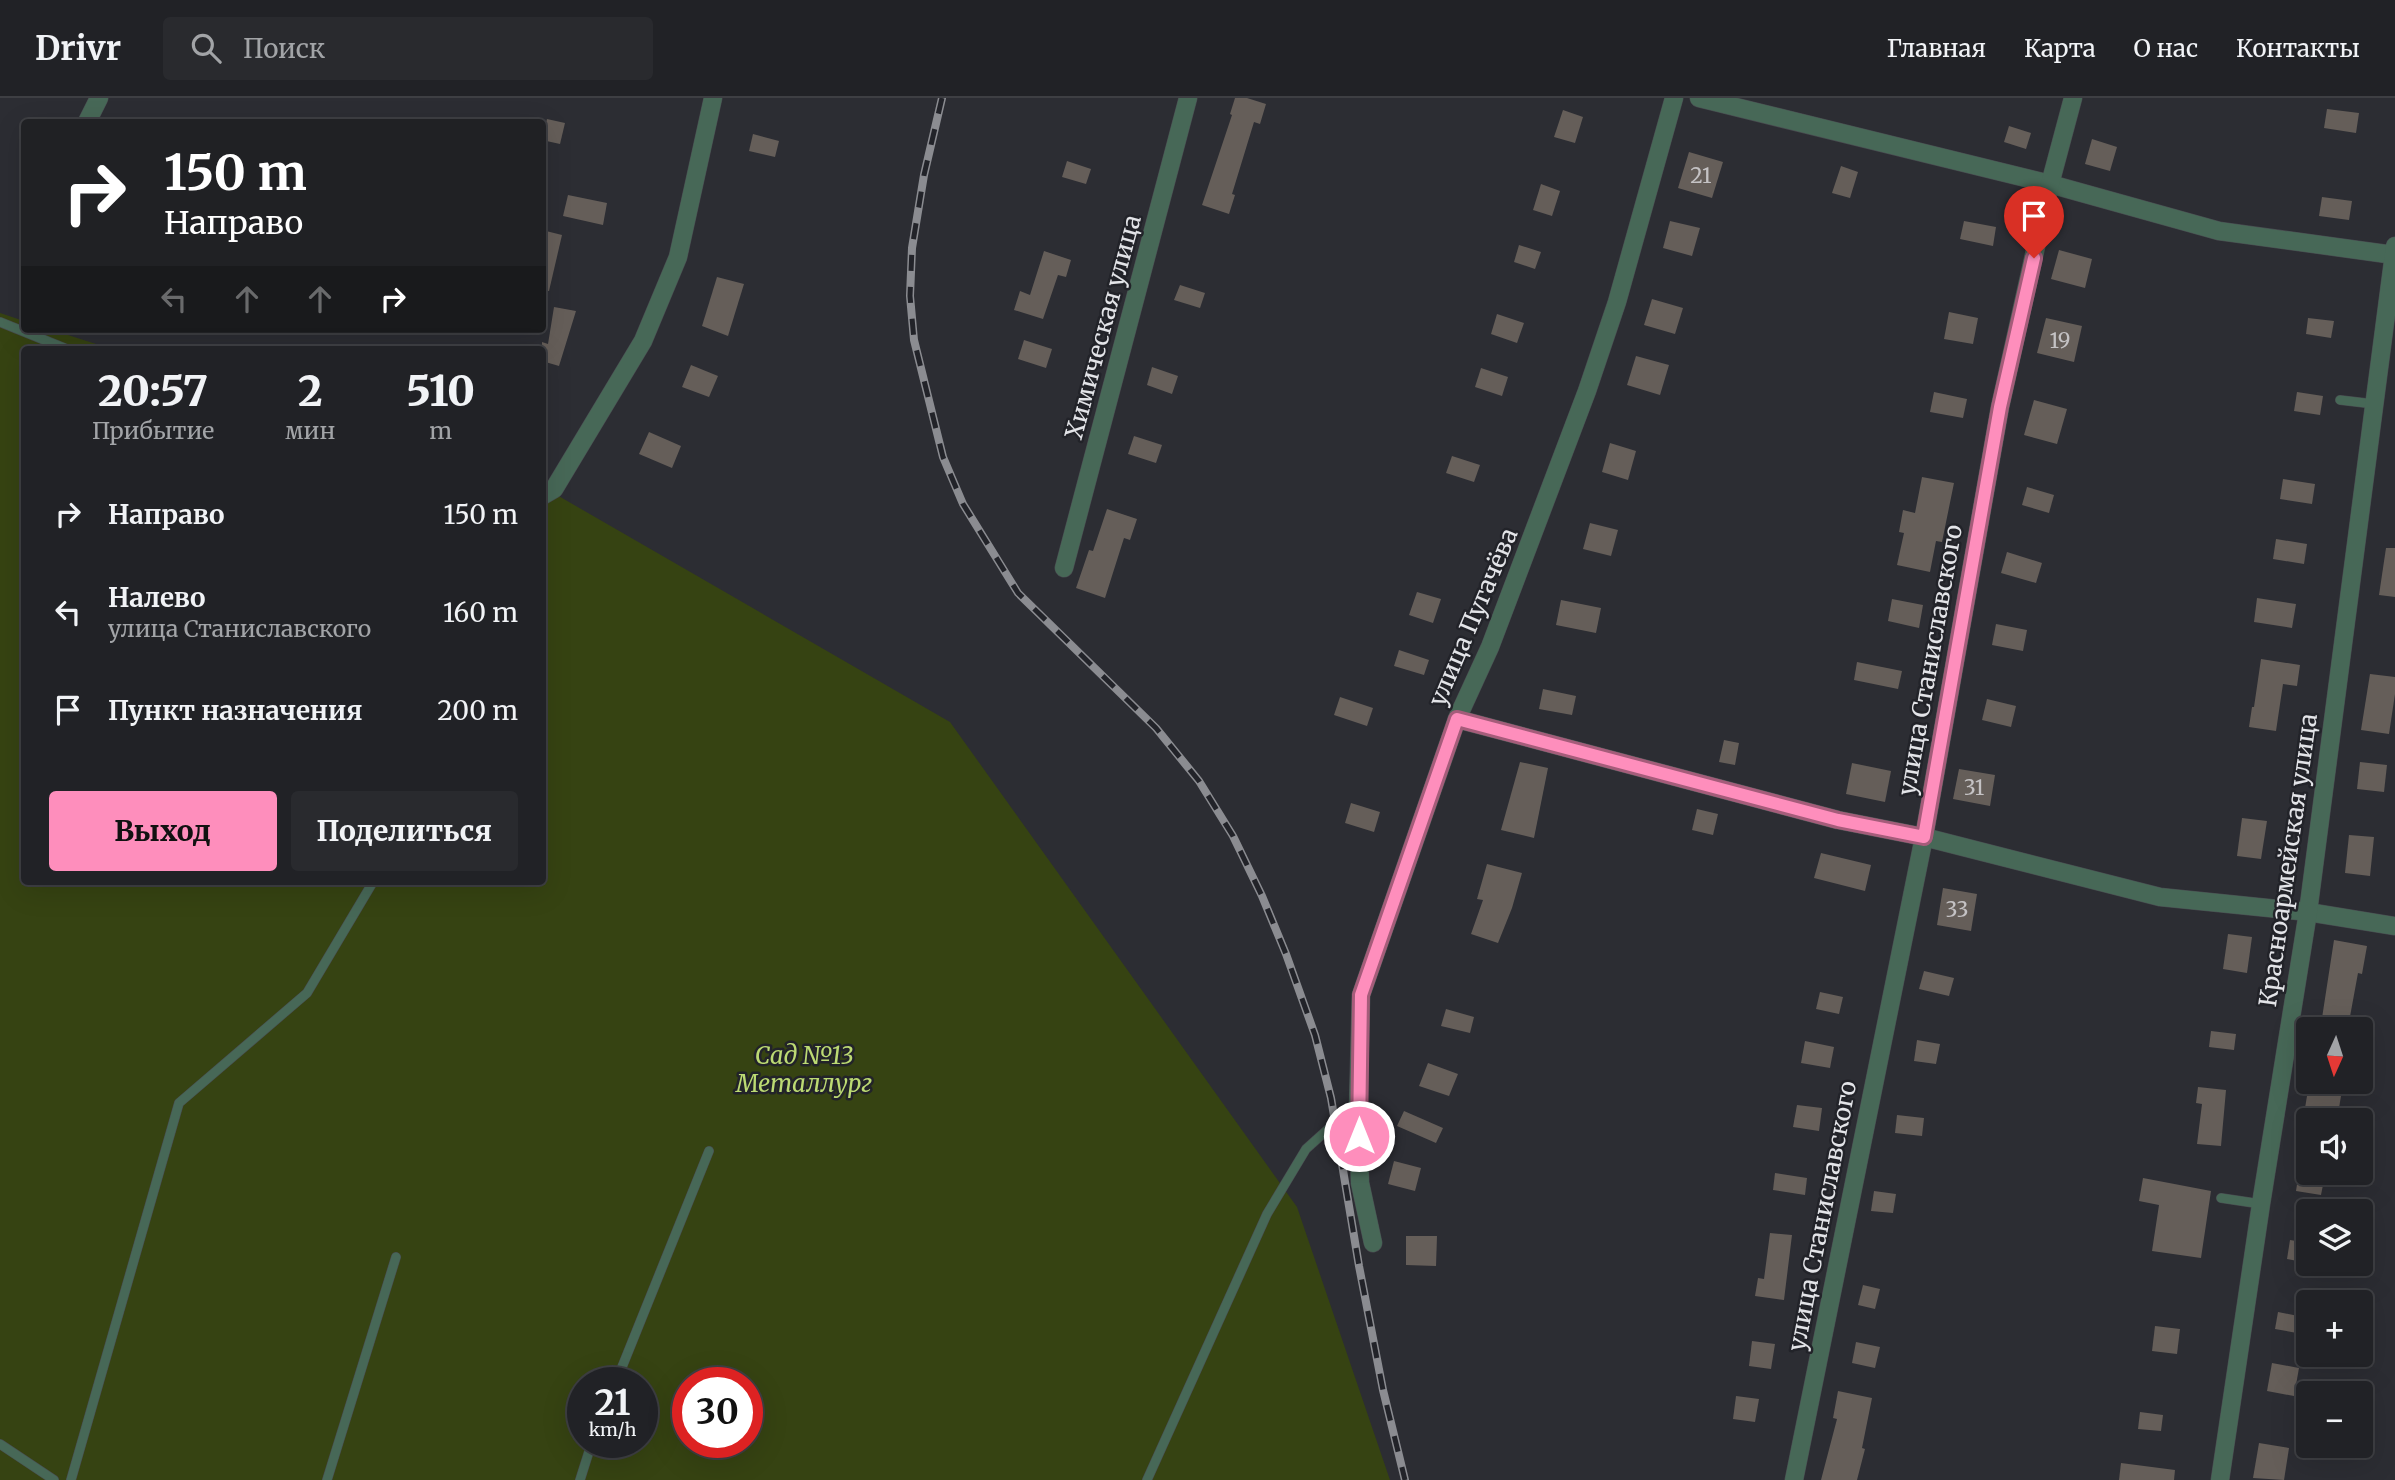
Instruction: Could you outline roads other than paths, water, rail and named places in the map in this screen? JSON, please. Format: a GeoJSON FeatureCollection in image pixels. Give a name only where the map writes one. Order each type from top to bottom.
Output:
{"type":"FeatureCollection","features":[{"type":"Feature","properties":{"kind":"street"},"geometry":{"type":"LineString","coordinates":[[88,119],[99,98]]}},
{"type":"Feature","properties":{"kind":"street"},"geometry":{"type":"LineString","coordinates":[[546,494],[554,489],[643,341],[678,257],[713,98]]}},
{"type":"Feature","properties":{"kind":"street","name":"Химическая улица"},"geometry":{"type":"LineString","coordinates":[[1065,568],[1188,98]]}},
{"type":"Feature","properties":{"kind":"street","name":"улица Пугачёва"},"geometry":{"type":"LineString","coordinates":[[1373,1243],[1360,1183],[1361,995],[1457,719],[1490,647],[1587,391],[1617,302],[1674,98]]}},
{"type":"Feature","properties":{"kind":"street"},"geometry":{"type":"LineString","coordinates":[[1699,98],[2050,184],[2219,231],[2394,250]]}},
{"type":"Feature","properties":{"kind":"street","name":"улица Станиславского"},"geometry":{"type":"LineString","coordinates":[[1794,1480],[1924,837],[2000,407],[2050,184],[2073,98]]}},
{"type":"Feature","properties":{"kind":"street","name":"Красноармейская улица"},"geometry":{"type":"LineString","coordinates":[[2220,1480],[2308,912],[2394,250]]}},
{"type":"Feature","properties":{"kind":"street"},"geometry":{"type":"LineString","coordinates":[[1457,719],[1838,820],[1924,837],[2160,897],[2308,912],[2395,926]]}},
{"type":"Feature","properties":{"kind":"lane"},"geometry":{"type":"LineString","coordinates":[[0,322],[21,331]]}},
{"type":"Feature","properties":{"kind":"lane"},"geometry":{"type":"LineString","coordinates":[[27,333],[59,346]]}},
{"type":"Feature","properties":{"kind":"lane"},"geometry":{"type":"LineString","coordinates":[[2340,400],[2375,404]]}},
{"type":"Feature","properties":{"kind":"lane"},"geometry":{"type":"LineString","coordinates":[[72,1480],[179,1103],[307,993],[371,885]]}},
{"type":"Feature","properties":{"kind":"lane"},"geometry":{"type":"LineString","coordinates":[[1147,1480],[1267,1214],[1306,1149],[1336,1122],[1359,1113]]}},
{"type":"Feature","properties":{"kind":"lane"},"geometry":{"type":"LineString","coordinates":[[622,1367],[709,1151]]}},
{"type":"Feature","properties":{"kind":"lane"},"geometry":{"type":"LineString","coordinates":[[2221,1198],[2261,1205]]}},
{"type":"Feature","properties":{"kind":"lane"},"geometry":{"type":"LineString","coordinates":[[327,1480],[396,1257]]}},
{"type":"Feature","properties":{"kind":"lane"},"geometry":{"type":"LineString","coordinates":[[0,1444],[54,1480]]}},
{"type":"Feature","properties":{"kind":"lane"},"geometry":{"type":"LineString","coordinates":[[580,1480],[587,1458]]}},
{"type":"Feature","properties":{"kind":"railway"},"geometry":{"type":"LineString","coordinates":[[942,98],[924,175],[912,248],[910,296],[914,340],[943,457],[963,504],[1018,593],[1156,728],[1199,781],[1233,836],[1262,896],[1315,1035],[1331,1098],[1383,1390],[1405,1480]]}},
{"type":"Feature","properties":{"kind":"park label","name":"Сад №13 Металлург"},"geometry":{"type":"Point","coordinates":[804,1069]}}]}
